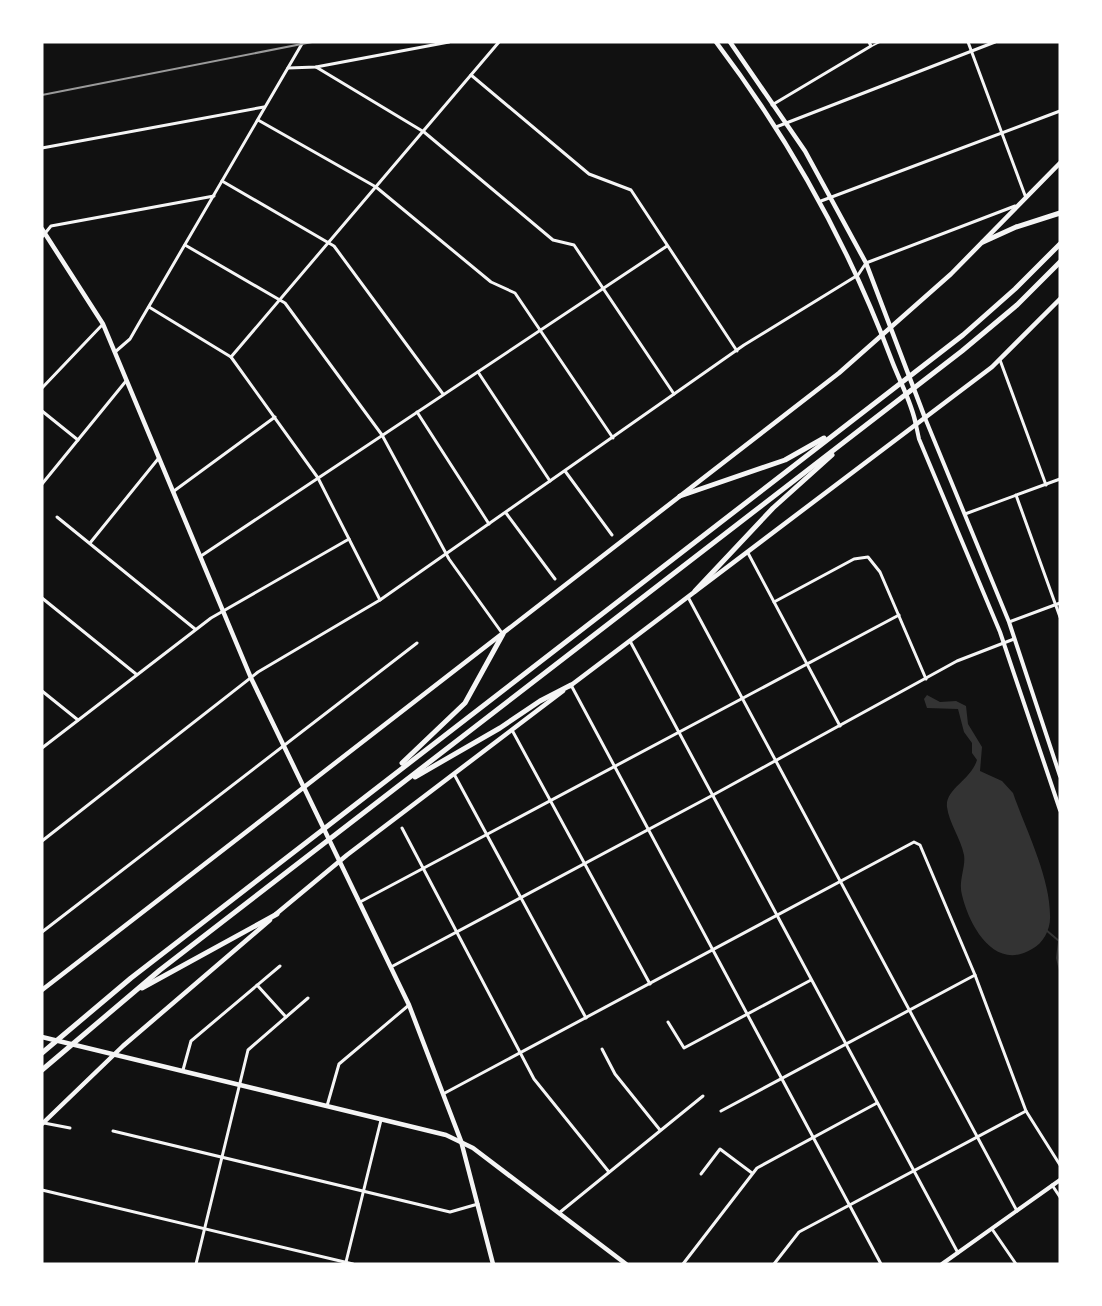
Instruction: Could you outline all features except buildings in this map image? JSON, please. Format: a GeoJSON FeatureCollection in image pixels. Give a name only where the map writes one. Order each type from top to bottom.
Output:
{"type":"FeatureCollection","features":[{"type":"Feature","properties":{"kind":"highway"},"geometry":{"type":"LineString","coordinates":[[983,242],[1016,227],[1060,213]]}},
{"type":"Feature","properties":{"kind":"highway"},"geometry":{"type":"LineString","coordinates":[[42,1053],[130,978],[981,320],[1060,244]]}},
{"type":"Feature","properties":{"kind":"highway"},"geometry":{"type":"LineString","coordinates":[[42,1070],[123,999],[981,336],[1060,262]]}},
{"type":"Feature","properties":{"kind":"highway"},"geometry":{"type":"LineString","coordinates":[[681,496],[785,460],[844,427]]}},
{"type":"Feature","properties":{"kind":"highway"},"geometry":{"type":"LineString","coordinates":[[695,591],[773,508],[849,438]]}},
{"type":"Feature","properties":{"kind":"highway"},"geometry":{"type":"LineString","coordinates":[[377,787],[461,708],[474,690],[503,634]]}},
{"type":"Feature","properties":{"kind":"highway"},"geometry":{"type":"LineString","coordinates":[[395,788],[500,728],[540,701],[571,685]]}},
{"type":"Feature","properties":{"kind":"highway"},"geometry":{"type":"LineString","coordinates":[[123,999],[277,914]]}},
{"type":"Feature","properties":{"kind":"main road"},"geometry":{"type":"LineString","coordinates":[[716,42],[776,127],[820,201],[858,275],[884,336],[916,425]]}},
{"type":"Feature","properties":{"kind":"main road"},"geometry":{"type":"LineString","coordinates":[[730,42],[772,105],[788,123],[866,263],[925,418]]}},
{"type":"Feature","properties":{"kind":"main road"},"geometry":{"type":"LineString","coordinates":[[42,990],[681,496],[884,336],[983,242],[1060,163]]}},
{"type":"Feature","properties":{"kind":"main road"},"geometry":{"type":"LineString","coordinates":[[43,233],[103,324],[250,678],[409,1005],[461,1141],[493,1264]]}},
{"type":"Feature","properties":{"kind":"main road"},"geometry":{"type":"LineString","coordinates":[[43,1123],[114,1054],[339,861],[1000,360],[1060,299]]}},
{"type":"Feature","properties":{"kind":"main road"},"geometry":{"type":"LineString","coordinates":[[42,1037],[441,1133],[461,1141],[626,1264]]}},
{"type":"Feature","properties":{"kind":"street"},"geometry":{"type":"LineString","coordinates":[[115,352],[130,339],[303,42]]}},
{"type":"Feature","properties":{"kind":"street"},"geometry":{"type":"LineString","coordinates":[[288,68],[316,66],[449,42]]}},
{"type":"Feature","properties":{"kind":"street"},"geometry":{"type":"LineString","coordinates":[[231,357],[499,42]]}},
{"type":"Feature","properties":{"kind":"street"},"geometry":{"type":"LineString","coordinates":[[968,42],[1026,198]]}},
{"type":"Feature","properties":{"kind":"street"},"geometry":{"type":"LineString","coordinates":[[776,127],[995,42]]}},
{"type":"Feature","properties":{"kind":"street"},"geometry":{"type":"LineString","coordinates":[[772,105],[870,44]]}},
{"type":"Feature","properties":{"kind":"street"},"geometry":{"type":"LineString","coordinates":[[316,66],[424,132],[553,240],[573,245],[674,394]]}},
{"type":"Feature","properties":{"kind":"street"},"geometry":{"type":"LineString","coordinates":[[471,75],[589,174],[631,190],[737,351]]}},
{"type":"Feature","properties":{"kind":"street"},"geometry":{"type":"LineString","coordinates":[[42,148],[265,107]]}},
{"type":"Feature","properties":{"kind":"street"},"geometry":{"type":"LineString","coordinates":[[820,201],[1060,111]]}},
{"type":"Feature","properties":{"kind":"street"},"geometry":{"type":"LineString","coordinates":[[258,120],[376,188],[491,282],[516,293],[613,438]]}},
{"type":"Feature","properties":{"kind":"street"},"geometry":{"type":"LineString","coordinates":[[222,182],[334,246],[443,394]]}},
{"type":"Feature","properties":{"kind":"street"},"geometry":{"type":"LineString","coordinates":[[43,233],[51,226],[214,196]]}},
{"type":"Feature","properties":{"kind":"street"},"geometry":{"type":"LineString","coordinates":[[42,840],[250,678],[380,600],[737,351],[858,275],[866,263],[1019,205]]}},
{"type":"Feature","properties":{"kind":"street"},"geometry":{"type":"LineString","coordinates":[[185,245],[286,305],[382,435],[446,554],[503,634]]}},
{"type":"Feature","properties":{"kind":"street"},"geometry":{"type":"LineString","coordinates":[[199,557],[667,246]]}},
{"type":"Feature","properties":{"kind":"street"},"geometry":{"type":"LineString","coordinates":[[148,307],[231,357],[318,478],[380,600]]}},
{"type":"Feature","properties":{"kind":"street"},"geometry":{"type":"LineString","coordinates":[[42,388],[103,324]]}},
{"type":"Feature","properties":{"kind":"street"},"geometry":{"type":"LineString","coordinates":[[1000,360],[1046,484]]}},
{"type":"Feature","properties":{"kind":"street"},"geometry":{"type":"LineString","coordinates":[[478,372],[550,481]]}},
{"type":"Feature","properties":{"kind":"street"},"geometry":{"type":"LineString","coordinates":[[42,484],[127,381]]}},
{"type":"Feature","properties":{"kind":"street"},"geometry":{"type":"LineString","coordinates":[[42,411],[78,440]]}},
{"type":"Feature","properties":{"kind":"street"},"geometry":{"type":"LineString","coordinates":[[417,412],[489,524]]}},
{"type":"Feature","properties":{"kind":"street"},"geometry":{"type":"LineString","coordinates":[[172,492],[275,417]]}},
{"type":"Feature","properties":{"kind":"street"},"geometry":{"type":"LineString","coordinates":[[925,418],[963,514],[1010,622],[1060,776]]}},
{"type":"Feature","properties":{"kind":"street"},"geometry":{"type":"LineString","coordinates":[[916,425],[919,439],[1003,643],[1060,810]]}},
{"type":"Feature","properties":{"kind":"street"},"geometry":{"type":"LineString","coordinates":[[90,543],[158,459]]}},
{"type":"Feature","properties":{"kind":"street"},"geometry":{"type":"LineString","coordinates":[[565,471],[612,535]]}},
{"type":"Feature","properties":{"kind":"street"},"geometry":{"type":"LineString","coordinates":[[963,514],[1060,479]]}},
{"type":"Feature","properties":{"kind":"street"},"geometry":{"type":"LineString","coordinates":[[1016,495],[1058,604],[1060,617]]}},
{"type":"Feature","properties":{"kind":"street"},"geometry":{"type":"LineString","coordinates":[[506,513],[555,579]]}},
{"type":"Feature","properties":{"kind":"street"},"geometry":{"type":"LineString","coordinates":[[57,516],[196,629]]}},
{"type":"Feature","properties":{"kind":"street"},"geometry":{"type":"LineString","coordinates":[[42,748],[196,629],[349,539]]}},
{"type":"Feature","properties":{"kind":"street"},"geometry":{"type":"LineString","coordinates":[[748,553],[840,726]]}},
{"type":"Feature","properties":{"kind":"street"},"geometry":{"type":"LineString","coordinates":[[774,602],[854,559],[868,557],[880,572],[926,680]]}},
{"type":"Feature","properties":{"kind":"street"},"geometry":{"type":"LineString","coordinates":[[688,597],[1017,1211]]}},
{"type":"Feature","properties":{"kind":"street"},"geometry":{"type":"LineString","coordinates":[[42,598],[137,675]]}},
{"type":"Feature","properties":{"kind":"street"},"geometry":{"type":"LineString","coordinates":[[1010,622],[1058,604]]}},
{"type":"Feature","properties":{"kind":"street"},"geometry":{"type":"LineString","coordinates":[[360,902],[899,615]]}},
{"type":"Feature","properties":{"kind":"street"},"geometry":{"type":"LineString","coordinates":[[391,967],[777,761],[957,661],[1014,639]]}},
{"type":"Feature","properties":{"kind":"street"},"geometry":{"type":"LineString","coordinates":[[630,641],[958,1254]]}},
{"type":"Feature","properties":{"kind":"street"},"geometry":{"type":"LineString","coordinates":[[42,932],[417,643]]}},
{"type":"Feature","properties":{"kind":"street"},"geometry":{"type":"LineString","coordinates":[[571,685],[881,1264]]}},
{"type":"Feature","properties":{"kind":"street"},"geometry":{"type":"LineString","coordinates":[[42,691],[78,721]]}},
{"type":"Feature","properties":{"kind":"street"},"geometry":{"type":"LineString","coordinates":[[512,730],[650,984]]}},
{"type":"Feature","properties":{"kind":"street"},"geometry":{"type":"LineString","coordinates":[[454,774],[586,1018]]}},
{"type":"Feature","properties":{"kind":"street"},"geometry":{"type":"LineString","coordinates":[[402,828],[534,1079],[609,1172]]}},
{"type":"Feature","properties":{"kind":"street"},"geometry":{"type":"LineString","coordinates":[[443,1095],[914,842],[920,844],[975,975],[1026,1111],[1060,1165]]}},
{"type":"Feature","properties":{"kind":"street"},"geometry":{"type":"LineString","coordinates":[[183,1070],[191,1041],[280,966]]}},
{"type":"Feature","properties":{"kind":"street"},"geometry":{"type":"LineString","coordinates":[[721,1111],[975,975]]}},
{"type":"Feature","properties":{"kind":"street"},"geometry":{"type":"LineString","coordinates":[[668,1022],[684,1048],[812,980]]}},
{"type":"Feature","properties":{"kind":"street"},"geometry":{"type":"LineString","coordinates":[[257,985],[286,1017]]}},
{"type":"Feature","properties":{"kind":"street"},"geometry":{"type":"LineString","coordinates":[[196,1264],[249,1050],[308,998]]}},
{"type":"Feature","properties":{"kind":"street"},"geometry":{"type":"LineString","coordinates":[[327,1106],[339,1064],[409,1005]]}},
{"type":"Feature","properties":{"kind":"street"},"geometry":{"type":"LineString","coordinates":[[602,1049],[615,1074],[661,1131]]}},
{"type":"Feature","properties":{"kind":"street"},"geometry":{"type":"LineString","coordinates":[[559,1213],[703,1096]]}},
{"type":"Feature","properties":{"kind":"street"},"geometry":{"type":"LineString","coordinates":[[683,1264],[757,1168],[877,1103]]}},
{"type":"Feature","properties":{"kind":"street"},"geometry":{"type":"LineString","coordinates":[[774,1264],[799,1232],[1026,1111]]}},
{"type":"Feature","properties":{"kind":"street"},"geometry":{"type":"LineString","coordinates":[[346,1263],[381,1119]]}},
{"type":"Feature","properties":{"kind":"street"},"geometry":{"type":"LineString","coordinates":[[43,1123],[70,1128]]}},
{"type":"Feature","properties":{"kind":"street"},"geometry":{"type":"LineString","coordinates":[[113,1131],[450,1212],[478,1204]]}},
{"type":"Feature","properties":{"kind":"street"},"geometry":{"type":"LineString","coordinates":[[701,1173],[720,1149],[752,1173]]}},
{"type":"Feature","properties":{"kind":"street"},"geometry":{"type":"LineString","coordinates":[[942,1264],[1060,1180]]}},
{"type":"Feature","properties":{"kind":"street"},"geometry":{"type":"LineString","coordinates":[[1052,1185],[1060,1197]]}},
{"type":"Feature","properties":{"kind":"street"},"geometry":{"type":"LineString","coordinates":[[42,1190],[353,1264]]}},
{"type":"Feature","properties":{"kind":"street"},"geometry":{"type":"LineString","coordinates":[[992,1229],[1016,1264]]}},
{"type":"Feature","properties":{"kind":"lane"},"geometry":{"type":"LineString","coordinates":[[870,44],[880,42]]}},
{"type":"Feature","properties":{"kind":"shaded area"},"geometry":{"type":"Polygon","coordinates":[[[927,695],[940,702],[956,701],[966,706],[968,724],[982,747],[980,771],[1002,781],[1013,793],[1042,869],[1049,900],[1049,925],[1040,943],[1018,955],[995,950],[985,942],[965,907],[961,890],[964,855],[948,813],[947,801],[977,760],[972,753],[972,743],[964,732],[958,709],[927,708],[924,699],[927,695]]]}},
{"type":"Feature","properties":{"kind":"waterway"},"geometry":{"type":"LineString","coordinates":[[1046,930],[1059,941],[1057,958],[1060,970]]}},
{"type":"Feature","properties":{"kind":"railway"},"geometry":{"type":"LineString","coordinates":[[42,95],[312,42]]}}]}
